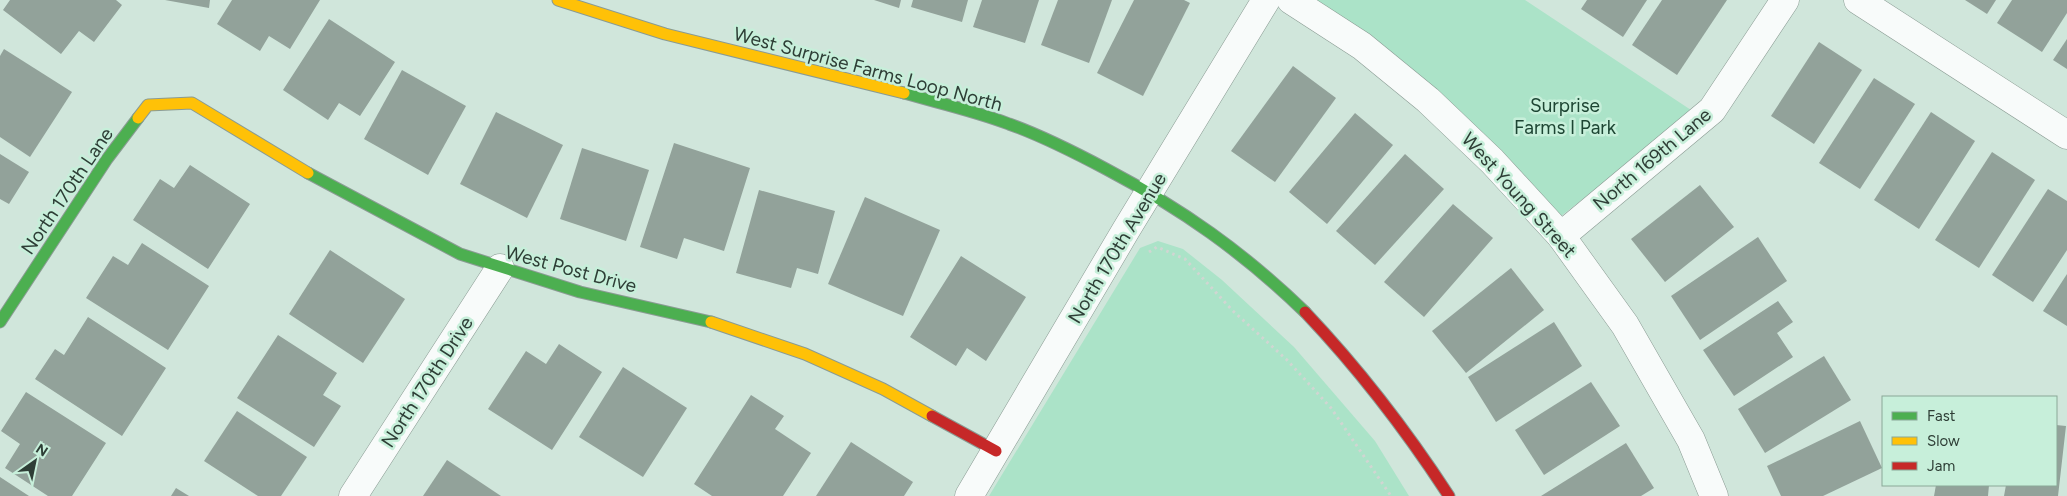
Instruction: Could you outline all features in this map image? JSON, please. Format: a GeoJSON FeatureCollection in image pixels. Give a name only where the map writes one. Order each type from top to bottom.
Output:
{"type":"FeatureCollection","features":[{"type":"Feature","properties":{"kind":"street","name":"West Surprise Farms Loop North"},"geometry":{"type":"LineString","coordinates":[[558,0],[687,40],[851,80],[996,120],[1074,152],[1150,192],[1246,258],[1295,301],[1340,349],[1390,411],[1449,496]]}},
{"type":"Feature","properties":{"kind":"street","name":"North 170th Avenue"},"geometry":{"type":"LineString","coordinates":[[969,496],[1126,230],[1266,0]]}},
{"type":"Feature","properties":{"kind":"street","name":"West Young Street"},"geometry":{"type":"LineString","coordinates":[[1291,0],[1362,46],[1428,100],[1492,161],[1561,236],[1625,325],[1691,440],[1714,496]]}},
{"type":"Feature","properties":{"kind":"street","name":"North 169th Lane"},"geometry":{"type":"LineString","coordinates":[[1561,236],[1712,110],[1785,0]]}},
{"type":"Feature","properties":{"kind":"street"},"geometry":{"type":"LineString","coordinates":[[1858,0],[2067,134]]}},
{"type":"Feature","properties":{"kind":"street","name":"West Post Drive"},"geometry":{"type":"LineString","coordinates":[[148,105],[192,103],[322,181],[460,254],[580,292],[718,324],[805,354],[883,389],[996,451]]}},
{"type":"Feature","properties":{"kind":"street","name":"North 170th Lane"},"geometry":{"type":"LineString","coordinates":[[0,322],[108,159],[148,105]]}},
{"type":"Feature","properties":{"kind":"street","name":"North 170th Drive"},"geometry":{"type":"LineString","coordinates":[[354,496],[500,268]]}},
{"type":"Feature","properties":{"kind":"path"},"geometry":{"type":"LineString","coordinates":[[1143,257],[1157,247],[1185,259],[1233,312],[1286,360],[1331,408],[1391,496]]}},
{"type":"Feature","properties":{"kind":"green space","name":"Surprise Farms I Park"},"geometry":{"type":"Polygon","coordinates":[[[1313,0],[1525,0],[1694,112],[1561,216],[1431,88],[1313,0]]]}},
{"type":"Feature","properties":{"kind":"green space"},"geometry":{"type":"Polygon","coordinates":[[[1158,241],[1183,249],[1222,280],[1294,347],[1375,441],[1409,496],[989,496],[1140,248],[1158,241]]]}},
{"type":"Feature","properties":{"kind":"building"},"geometry":{"type":"Polygon","coordinates":[[[10,0],[116,0],[122,5],[94,42],[79,31],[61,54],[3,10],[10,0]]]}},
{"type":"Feature","properties":{"kind":"building"},"geometry":{"type":"Polygon","coordinates":[[[165,0],[210,0],[209,8],[165,0]]]}},
{"type":"Feature","properties":{"kind":"building"},"geometry":{"type":"Polygon","coordinates":[[[232,0],[320,0],[290,49],[269,36],[260,51],[217,24],[232,0]]]}},
{"type":"Feature","properties":{"kind":"building"},"geometry":{"type":"Polygon","coordinates":[[[874,0],[901,0],[899,8],[874,0]]]}},
{"type":"Feature","properties":{"kind":"building"},"geometry":{"type":"Polygon","coordinates":[[[913,0],[968,0],[962,22],[911,7],[913,0]]]}},
{"type":"Feature","properties":{"kind":"building"},"geometry":{"type":"Polygon","coordinates":[[[982,0],[1039,0],[1025,43],[973,27],[982,0]]]}},
{"type":"Feature","properties":{"kind":"building"},"geometry":{"type":"Polygon","coordinates":[[[1058,0],[1112,0],[1089,63],[1041,45],[1058,0]]]}},
{"type":"Feature","properties":{"kind":"building"},"geometry":{"type":"Polygon","coordinates":[[[1134,0],[1184,0],[1190,3],[1143,96],[1097,73],[1134,0]]]}},
{"type":"Feature","properties":{"kind":"building"},"geometry":{"type":"Polygon","coordinates":[[[1587,0],[1647,0],[1623,37],[1581,9],[1587,0]]]}},
{"type":"Feature","properties":{"kind":"building"},"geometry":{"type":"Polygon","coordinates":[[[1662,0],[1727,0],[1677,75],[1632,45],[1662,0]]]}},
{"type":"Feature","properties":{"kind":"building"},"geometry":{"type":"Polygon","coordinates":[[[1965,0],[1996,0],[1987,14],[1965,0]]]}},
{"type":"Feature","properties":{"kind":"building"},"geometry":{"type":"Polygon","coordinates":[[[2012,0],[2067,0],[2067,13],[2042,52],[1997,23],[2012,0]]]}},
{"type":"Feature","properties":{"kind":"building"},"geometry":{"type":"Polygon","coordinates":[[[329,19],[395,62],[360,116],[339,103],[328,120],[283,90],[329,19]]]}},
{"type":"Feature","properties":{"kind":"building"},"geometry":{"type":"Polygon","coordinates":[[[2067,39],[2067,69],[2053,60],[2067,39]]]}},
{"type":"Feature","properties":{"kind":"building"},"geometry":{"type":"Polygon","coordinates":[[[1819,42],[1862,70],[1814,144],[1771,116],[1819,42]]]}},
{"type":"Feature","properties":{"kind":"building"},"geometry":{"type":"Polygon","coordinates":[[[4,49],[72,92],[30,157],[0,137],[0,56],[4,49]]]}},
{"type":"Feature","properties":{"kind":"building"},"geometry":{"type":"Polygon","coordinates":[[[1293,66],[1336,98],[1275,182],[1231,151],[1293,66]]]}},
{"type":"Feature","properties":{"kind":"building"},"geometry":{"type":"Polygon","coordinates":[[[402,70],[466,106],[428,175],[364,139],[402,70]]]}},
{"type":"Feature","properties":{"kind":"building"},"geometry":{"type":"Polygon","coordinates":[[[1874,78],[1915,104],[1860,189],[1819,163],[1874,78]]]}},
{"type":"Feature","properties":{"kind":"building"},"geometry":{"type":"Polygon","coordinates":[[[496,112],[563,145],[527,218],[460,184],[496,112]]]}},
{"type":"Feature","properties":{"kind":"building"},"geometry":{"type":"Polygon","coordinates":[[[1931,112],[1975,141],[1919,229],[1874,200],[1931,112]]]}},
{"type":"Feature","properties":{"kind":"building"},"geometry":{"type":"Polygon","coordinates":[[[1355,113],[1393,145],[1327,224],[1289,192],[1355,113]]]}},
{"type":"Feature","properties":{"kind":"building"},"geometry":{"type":"Polygon","coordinates":[[[674,143],[750,168],[724,251],[684,238],[677,259],[640,247],[674,143]]]}},
{"type":"Feature","properties":{"kind":"building"},"geometry":{"type":"Polygon","coordinates":[[[582,148],[649,170],[626,241],[560,219],[582,148]]]}},
{"type":"Feature","properties":{"kind":"building"},"geometry":{"type":"Polygon","coordinates":[[[1992,152],[2035,180],[1979,268],[1935,240],[1992,152]]]}},
{"type":"Feature","properties":{"kind":"building"},"geometry":{"type":"Polygon","coordinates":[[[0,154],[29,172],[9,204],[0,199],[0,154]]]}},
{"type":"Feature","properties":{"kind":"building"},"geometry":{"type":"Polygon","coordinates":[[[1405,154],[1444,189],[1375,265],[1336,231],[1405,154]]]}},
{"type":"Feature","properties":{"kind":"building"},"geometry":{"type":"Polygon","coordinates":[[[190,165],[250,204],[208,269],[133,220],[160,179],[174,188],[190,165]]]}},
{"type":"Feature","properties":{"kind":"building"},"geometry":{"type":"Polygon","coordinates":[[[1700,185],[1734,227],[1665,282],[1631,239],[1700,185]]]}},
{"type":"Feature","properties":{"kind":"building"},"geometry":{"type":"Polygon","coordinates":[[[2048,189],[2067,201],[2067,250],[2033,302],[1992,275],[2048,189]]]}},
{"type":"Feature","properties":{"kind":"building"},"geometry":{"type":"Polygon","coordinates":[[[759,190],[835,211],[818,274],[797,268],[791,288],[736,273],[759,190]]]}},
{"type":"Feature","properties":{"kind":"building"},"geometry":{"type":"Polygon","coordinates":[[[865,197],[940,230],[903,316],[828,284],[865,197]]]}},
{"type":"Feature","properties":{"kind":"building"},"geometry":{"type":"Polygon","coordinates":[[[1453,204],[1493,238],[1424,317],[1384,282],[1453,204]]]}},
{"type":"Feature","properties":{"kind":"building"},"geometry":{"type":"Polygon","coordinates":[[[1758,237],[1787,281],[1700,340],[1671,296],[1758,237]]]}},
{"type":"Feature","properties":{"kind":"building"},"geometry":{"type":"Polygon","coordinates":[[[142,243],[209,286],[168,350],[86,298],[113,256],[128,265],[142,243]]]}},
{"type":"Feature","properties":{"kind":"building"},"geometry":{"type":"Polygon","coordinates":[[[330,250],[405,299],[363,363],[289,314],[330,250]]]}},
{"type":"Feature","properties":{"kind":"building"},"geometry":{"type":"Polygon","coordinates":[[[961,256],[1026,297],[986,361],[967,348],[956,366],[910,337],[961,256]]]}},
{"type":"Feature","properties":{"kind":"building"},"geometry":{"type":"Polygon","coordinates":[[[1511,268],[1544,310],[1466,373],[1432,331],[1511,268]]]}},
{"type":"Feature","properties":{"kind":"building"},"geometry":{"type":"Polygon","coordinates":[[[2067,274],[2067,326],[2043,311],[2067,274]]]}},
{"type":"Feature","properties":{"kind":"building"},"geometry":{"type":"Polygon","coordinates":[[[1778,301],[1793,322],[1777,333],[1793,357],[1734,396],[1703,350],[1778,301]]]}},
{"type":"Feature","properties":{"kind":"building"},"geometry":{"type":"Polygon","coordinates":[[[88,317],[166,368],[122,436],[35,379],[55,349],[64,355],[88,317]]]}},
{"type":"Feature","properties":{"kind":"building"},"geometry":{"type":"Polygon","coordinates":[[[1554,322],[1582,366],[1496,422],[1468,377],[1554,322]]]}},
{"type":"Feature","properties":{"kind":"building"},"geometry":{"type":"Polygon","coordinates":[[[278,335],[337,373],[323,395],[341,406],[314,447],[237,398],[278,335]]]}},
{"type":"Feature","properties":{"kind":"building"},"geometry":{"type":"Polygon","coordinates":[[[559,344],[602,372],[552,450],[488,409],[526,351],[546,364],[559,344]]]}},
{"type":"Feature","properties":{"kind":"building"},"geometry":{"type":"Polygon","coordinates":[[[1824,356],[1851,400],[1765,453],[1738,409],[1824,356]]]}},
{"type":"Feature","properties":{"kind":"building"},"geometry":{"type":"Polygon","coordinates":[[[623,367],[687,408],[643,477],[579,437],[623,367]]]}},
{"type":"Feature","properties":{"kind":"building"},"geometry":{"type":"Polygon","coordinates":[[[1591,382],[1620,426],[1544,475],[1515,430],[1591,382]]]}},
{"type":"Feature","properties":{"kind":"building"},"geometry":{"type":"Polygon","coordinates":[[[26,392],[106,443],[72,496],[48,496],[5,468],[20,444],[1,431],[26,392]]]}},
{"type":"Feature","properties":{"kind":"building"},"geometry":{"type":"Polygon","coordinates":[[[751,395],[784,416],[775,429],[811,453],[783,496],[712,496],[694,484],[751,395]]]}},
{"type":"Feature","properties":{"kind":"building"},"geometry":{"type":"Polygon","coordinates":[[[237,411],[307,457],[281,496],[258,496],[204,461],[237,411]]]}},
{"type":"Feature","properties":{"kind":"building"},"geometry":{"type":"Polygon","coordinates":[[[1860,421],[1882,468],[1823,496],[1781,496],[1767,466],[1860,421]]]}},
{"type":"Feature","properties":{"kind":"building"},"geometry":{"type":"Polygon","coordinates":[[[2057,425],[2066,426],[2058,496],[2004,496],[2006,486],[2057,486],[2057,425]]]}},
{"type":"Feature","properties":{"kind":"building"},"geometry":{"type":"Polygon","coordinates":[[[851,442],[913,482],[904,496],[816,496],[851,442]]]}},
{"type":"Feature","properties":{"kind":"building"},"geometry":{"type":"Polygon","coordinates":[[[1626,443],[1654,488],[1641,496],[1541,496],[1626,443]]]}},
{"type":"Feature","properties":{"kind":"building"},"geometry":{"type":"Polygon","coordinates":[[[447,460],[501,496],[423,496],[447,460]]]}},
{"type":"Feature","properties":{"kind":"building"},"geometry":{"type":"Polygon","coordinates":[[[0,477],[29,496],[0,496],[0,477]]]}},
{"type":"Feature","properties":{"kind":"building"},"geometry":{"type":"Polygon","coordinates":[[[1936,486],[1989,486],[1988,496],[1934,496],[1936,486]]]}},
{"type":"Feature","properties":{"kind":"building"},"geometry":{"type":"Polygon","coordinates":[[[176,488],[189,496],[171,496],[176,488]]]}},
{"type":"Feature","properties":{"kind":"traffic: fast"},"geometry":{"type":"LineString","coordinates":[[904,93],[983,115],[1022,129],[1070,150],[1134,184],[1211,233],[1282,290],[1305,312]]}},
{"type":"Feature","properties":{"kind":"traffic: fast"},"geometry":{"type":"LineString","coordinates":[[0,322],[107,159],[138,118]]}},
{"type":"Feature","properties":{"kind":"traffic: fast"},"geometry":{"type":"LineString","coordinates":[[308,173],[460,254],[580,292],[711,322]]}},
{"type":"Feature","properties":{"kind":"traffic: slow"},"geometry":{"type":"LineString","coordinates":[[558,0],[665,34],[904,93]]}},
{"type":"Feature","properties":{"kind":"traffic: slow"},"geometry":{"type":"LineString","coordinates":[[138,118],[148,105],[192,103],[308,173]]}},
{"type":"Feature","properties":{"kind":"traffic: slow"},"geometry":{"type":"LineString","coordinates":[[711,322],[805,354],[883,389],[932,416]]}},
{"type":"Feature","properties":{"kind":"traffic: jam"},"geometry":{"type":"LineString","coordinates":[[1305,312],[1381,401],[1416,447],[1449,496]]}},
{"type":"Feature","properties":{"kind":"traffic: jam"},"geometry":{"type":"LineString","coordinates":[[932,416],[996,451]]}}]}
